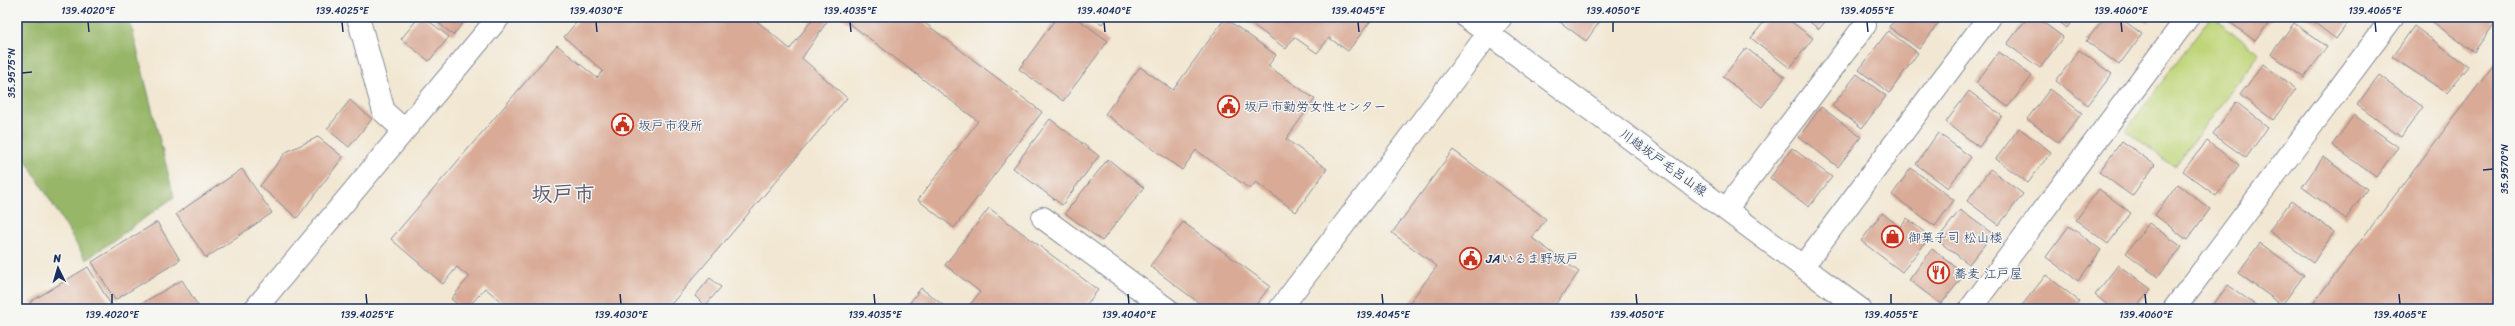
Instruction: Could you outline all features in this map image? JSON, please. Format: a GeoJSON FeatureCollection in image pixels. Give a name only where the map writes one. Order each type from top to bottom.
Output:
{"type":"FeatureCollection","features":[{"type":"Feature","properties":{"kind":"street"},"geometry":{"type":"LineString","coordinates":[[358,17],[384,112],[404,130]]}},
{"type":"Feature","properties":{"kind":"street"},"geometry":{"type":"LineString","coordinates":[[255,309],[499,17]]}},
{"type":"Feature","properties":{"kind":"street","name":"川越坂戸毛呂山線"},"geometry":{"type":"LineString","coordinates":[[1466,17],[1495,25],[1727,208],[1860,309]]}},
{"type":"Feature","properties":{"kind":"street"},"geometry":{"type":"LineString","coordinates":[[1803,266],[1989,17]]}},
{"type":"Feature","properties":{"kind":"street"},"geometry":{"type":"LineString","coordinates":[[1970,309],[2188,17]]}},
{"type":"Feature","properties":{"kind":"street"},"geometry":{"type":"LineString","coordinates":[[2174,309],[2393,17]]}},
{"type":"Feature","properties":{"kind":"street"},"geometry":{"type":"LineString","coordinates":[[1280,309],[1495,25]]}},
{"type":"Feature","properties":{"kind":"street"},"geometry":{"type":"LineString","coordinates":[[1727,208],[1864,26]]}},
{"type":"Feature","properties":{"kind":"street"},"geometry":{"type":"LineString","coordinates":[[1043,218],[1166,309]]}},
{"type":"Feature","properties":{"kind":"green space"},"geometry":{"type":"Polygon","coordinates":[[[25,17],[129,17],[174,197],[86,260],[17,145],[17,23],[25,17]]]}},
{"type":"Feature","properties":{"kind":"green space"},"geometry":{"type":"Polygon","coordinates":[[[2211,17],[2260,53],[2174,167],[2126,130],[2211,17]]]}},
{"type":"Feature","properties":{"kind":"building"},"geometry":{"type":"Polygon","coordinates":[[[419,17],[424,17],[449,37],[429,61],[401,39],[419,17]]]}},
{"type":"Feature","properties":{"kind":"building"},"geometry":{"type":"Polygon","coordinates":[[[432,17],[468,17],[453,35],[432,17]]]}},
{"type":"Feature","properties":{"kind":"building"},"geometry":{"type":"Polygon","coordinates":[[[581,17],[752,17],[790,49],[814,17],[830,17],[802,58],[847,98],[667,309],[510,309],[485,288],[467,309],[463,309],[451,299],[469,277],[457,267],[443,284],[391,239],[557,45],[597,78],[603,71],[564,37],[581,17]]]}},
{"type":"Feature","properties":{"kind":"building"},"geometry":{"type":"Polygon","coordinates":[[[841,17],[917,17],[1042,112],[954,228],[918,200],[978,121],[841,17]]]}},
{"type":"Feature","properties":{"kind":"building"},"geometry":{"type":"Polygon","coordinates":[[[1057,17],[1075,17],[1108,41],[1063,101],[1019,69],[1057,17]]]}},
{"type":"Feature","properties":{"kind":"building"},"geometry":{"type":"Polygon","coordinates":[[[1092,17],[1107,17],[1102,24],[1092,17]]]}},
{"type":"Feature","properties":{"kind":"building"},"geometry":{"type":"Polygon","coordinates":[[[1242,17],[1370,17],[1372,19],[1348,51],[1329,38],[1317,53],[1294,37],[1286,49],[1242,17]]]}},
{"type":"Feature","properties":{"kind":"building"},"geometry":{"type":"Polygon","coordinates":[[[1553,17],[1603,17],[1586,41],[1553,17]]]}},
{"type":"Feature","properties":{"kind":"building"},"geometry":{"type":"Polygon","coordinates":[[[1768,17],[1785,17],[1813,38],[1790,68],[1751,38],[1768,17]]]}},
{"type":"Feature","properties":{"kind":"building"},"geometry":{"type":"Polygon","coordinates":[[[1803,17],[1829,17],[1819,29],[1803,17]]]}},
{"type":"Feature","properties":{"kind":"building"},"geometry":{"type":"Polygon","coordinates":[[[1897,17],[1943,17],[1919,49],[1889,27],[1897,17]]]}},
{"type":"Feature","properties":{"kind":"building"},"geometry":{"type":"Polygon","coordinates":[[[2028,17],[2036,17],[2063,37],[2040,68],[2007,44],[2028,17]]]}},
{"type":"Feature","properties":{"kind":"building"},"geometry":{"type":"Polygon","coordinates":[[[2053,17],[2075,17],[2067,28],[2053,17]]]}},
{"type":"Feature","properties":{"kind":"building"},"geometry":{"type":"Polygon","coordinates":[[[2105,17],[2119,17],[2142,34],[2119,65],[2086,41],[2105,17]]]}},
{"type":"Feature","properties":{"kind":"building"},"geometry":{"type":"Polygon","coordinates":[[[2139,17],[2152,17],[2147,23],[2139,17]]]}},
{"type":"Feature","properties":{"kind":"building"},"geometry":{"type":"Polygon","coordinates":[[[2223,17],[2273,17],[2255,41],[2223,17]]]}},
{"type":"Feature","properties":{"kind":"building"},"geometry":{"type":"Polygon","coordinates":[[[2307,17],[2352,17],[2336,39],[2307,17]]]}},
{"type":"Feature","properties":{"kind":"building"},"geometry":{"type":"Polygon","coordinates":[[[2426,17],[2488,17],[2495,23],[2474,52],[2426,17]]]}},
{"type":"Feature","properties":{"kind":"building"},"geometry":{"type":"Polygon","coordinates":[[[1225,18],[1276,55],[1268,66],[1315,99],[1286,139],[1327,169],[1296,212],[1256,182],[1250,189],[1196,150],[1182,170],[1105,114],[1140,67],[1173,90],[1225,18]]]}},
{"type":"Feature","properties":{"kind":"building"},"geometry":{"type":"Polygon","coordinates":[[[2294,23],[2327,47],[2304,78],[2271,54],[2294,23]]]}},
{"type":"Feature","properties":{"kind":"building"},"geometry":{"type":"Polygon","coordinates":[[[2414,26],[2468,66],[2447,93],[2392,57],[2414,26]]]}},
{"type":"Feature","properties":{"kind":"building"},"geometry":{"type":"Polygon","coordinates":[[[1888,31],[1918,53],[1889,93],[1859,70],[1888,31]]]}},
{"type":"Feature","properties":{"kind":"building"},"geometry":{"type":"Polygon","coordinates":[[[1746,48],[1785,77],[1762,107],[1723,77],[1746,48]]]}},
{"type":"Feature","properties":{"kind":"building"},"geometry":{"type":"Polygon","coordinates":[[[2079,50],[2112,74],[2088,105],[2056,81],[2079,50]]]}},
{"type":"Feature","properties":{"kind":"building"},"geometry":{"type":"Polygon","coordinates":[[[1999,52],[2032,76],[2008,107],[1976,83],[1999,52]]]}},
{"type":"Feature","properties":{"kind":"building"},"geometry":{"type":"Polygon","coordinates":[[[2498,59],[2498,309],[2309,309],[2498,59]]]}},
{"type":"Feature","properties":{"kind":"building"},"geometry":{"type":"Polygon","coordinates":[[[2263,64],[2296,89],[2273,120],[2240,95],[2263,64]]]}},
{"type":"Feature","properties":{"kind":"building"},"geometry":{"type":"Polygon","coordinates":[[[1857,74],[1886,96],[1862,128],[1832,106],[1857,74]]]}},
{"type":"Feature","properties":{"kind":"building"},"geometry":{"type":"Polygon","coordinates":[[[2379,75],[2423,107],[2401,137],[2357,105],[2379,75]]]}},
{"type":"Feature","properties":{"kind":"building"},"geometry":{"type":"Polygon","coordinates":[[[2050,89],[2082,113],[2059,143],[2027,119],[2050,89]]]}},
{"type":"Feature","properties":{"kind":"building"},"geometry":{"type":"Polygon","coordinates":[[[1969,91],[2002,116],[1979,147],[1946,122],[1969,91]]]}},
{"type":"Feature","properties":{"kind":"building"},"geometry":{"type":"Polygon","coordinates":[[[350,100],[372,119],[349,147],[327,129],[350,100]]]}},
{"type":"Feature","properties":{"kind":"building"},"geometry":{"type":"Polygon","coordinates":[[[2236,102],[2268,127],[2246,158],[2213,134],[2236,102]]]}},
{"type":"Feature","properties":{"kind":"building"},"geometry":{"type":"Polygon","coordinates":[[[1821,107],[1861,137],[1838,167],[1799,137],[1821,107]]]}},
{"type":"Feature","properties":{"kind":"building"},"geometry":{"type":"Polygon","coordinates":[[[2354,115],[2398,147],[2376,177],[2332,145],[2354,115]]]}},
{"type":"Feature","properties":{"kind":"building"},"geometry":{"type":"Polygon","coordinates":[[[1050,119],[1099,156],[1062,205],[1013,168],[1050,119]]]}},
{"type":"Feature","properties":{"kind":"building"},"geometry":{"type":"Polygon","coordinates":[[[2019,128],[2051,152],[2028,183],[1996,159],[2019,128]]]}},
{"type":"Feature","properties":{"kind":"building"},"geometry":{"type":"Polygon","coordinates":[[[1938,133],[1971,157],[1948,188],[1916,164],[1938,133]]]}},
{"type":"Feature","properties":{"kind":"building"},"geometry":{"type":"Polygon","coordinates":[[[318,137],[343,157],[297,218],[260,186],[286,152],[318,137]]]}},
{"type":"Feature","properties":{"kind":"building"},"geometry":{"type":"Polygon","coordinates":[[[2122,141],[2155,165],[2132,196],[2099,172],[2122,141]]]}},
{"type":"Feature","properties":{"kind":"building"},"geometry":{"type":"Polygon","coordinates":[[[2207,141],[2239,165],[2216,196],[2183,171],[2207,141]]]}},
{"type":"Feature","properties":{"kind":"building"},"geometry":{"type":"Polygon","coordinates":[[[1792,148],[1832,177],[1809,207],[1770,178],[1792,148]]]}},
{"type":"Feature","properties":{"kind":"building"},"geometry":{"type":"Polygon","coordinates":[[[1453,150],[1546,219],[1532,238],[1579,272],[1552,309],[1405,309],[1437,266],[1392,233],[1453,150]]]}},
{"type":"Feature","properties":{"kind":"building"},"geometry":{"type":"Polygon","coordinates":[[[2323,157],[2367,189],[2346,219],[2302,187],[2323,157]]]}},
{"type":"Feature","properties":{"kind":"building"},"geometry":{"type":"Polygon","coordinates":[[[1108,159],[1144,188],[1102,241],[1065,213],[1108,159]]]}},
{"type":"Feature","properties":{"kind":"building"},"geometry":{"type":"Polygon","coordinates":[[[1911,168],[1954,200],[1935,226],[1892,195],[1911,168]]]}},
{"type":"Feature","properties":{"kind":"building"},"geometry":{"type":"Polygon","coordinates":[[[242,169],[272,213],[206,258],[176,214],[242,169]]]}},
{"type":"Feature","properties":{"kind":"building"},"geometry":{"type":"Polygon","coordinates":[[[1990,169],[2023,194],[1999,225],[1967,201],[1990,169]]]}},
{"type":"Feature","properties":{"kind":"building"},"geometry":{"type":"Polygon","coordinates":[[[2178,184],[2210,209],[2187,240],[2155,215],[2178,184]]]}},
{"type":"Feature","properties":{"kind":"building"},"geometry":{"type":"Polygon","coordinates":[[[2099,189],[2131,213],[2108,244],[2076,220],[2099,189]]]}},
{"type":"Feature","properties":{"kind":"building"},"geometry":{"type":"Polygon","coordinates":[[[2291,201],[2334,232],[2313,263],[2269,231],[2291,201]]]}},
{"type":"Feature","properties":{"kind":"building"},"geometry":{"type":"Polygon","coordinates":[[[989,208],[1098,290],[1083,309],[973,309],[969,306],[980,292],[945,265],[989,208]]]}},
{"type":"Feature","properties":{"kind":"building"},"geometry":{"type":"Polygon","coordinates":[[[1960,210],[1993,234],[1969,264],[1937,240],[1960,210]]]}},
{"type":"Feature","properties":{"kind":"building"},"geometry":{"type":"Polygon","coordinates":[[[1882,213],[1900,227],[1907,218],[1930,237],[1902,272],[1861,241],[1882,213]]]}},
{"type":"Feature","properties":{"kind":"building"},"geometry":{"type":"Polygon","coordinates":[[[157,222],[180,260],[115,300],[92,262],[157,222]]]}},
{"type":"Feature","properties":{"kind":"building"},"geometry":{"type":"Polygon","coordinates":[[[1183,222],[1270,286],[1253,309],[1207,309],[1150,266],[1183,222]]]}},
{"type":"Feature","properties":{"kind":"building"},"geometry":{"type":"Polygon","coordinates":[[[2149,223],[2182,247],[2158,277],[2126,253],[2149,223]]]}},
{"type":"Feature","properties":{"kind":"building"},"geometry":{"type":"Polygon","coordinates":[[[2069,226],[2101,250],[2078,281],[2046,257],[2069,226]]]}},
{"type":"Feature","properties":{"kind":"building"},"geometry":{"type":"Polygon","coordinates":[[[2260,243],[2304,275],[2282,305],[2238,273],[2260,243]]]}},
{"type":"Feature","properties":{"kind":"building"},"geometry":{"type":"Polygon","coordinates":[[[1932,249],[1965,274],[1941,304],[1909,280],[1932,249]]]}},
{"type":"Feature","properties":{"kind":"building"},"geometry":{"type":"Polygon","coordinates":[[[2118,265],[2151,289],[2135,309],[2113,309],[2095,295],[2118,265]]]}},
{"type":"Feature","properties":{"kind":"building"},"geometry":{"type":"Polygon","coordinates":[[[88,267],[111,305],[105,309],[35,309],[30,302],[88,267]]]}},
{"type":"Feature","properties":{"kind":"building"},"geometry":{"type":"Polygon","coordinates":[[[2046,275],[2079,301],[2073,309],[2019,309],[2046,275]]]}},
{"type":"Feature","properties":{"kind":"building"},"geometry":{"type":"Polygon","coordinates":[[[710,278],[721,287],[705,306],[695,296],[710,278]]]}},
{"type":"Feature","properties":{"kind":"building"},"geometry":{"type":"Polygon","coordinates":[[[182,280],[200,309],[141,309],[139,305],[182,280]]]}},
{"type":"Feature","properties":{"kind":"building"},"geometry":{"type":"Polygon","coordinates":[[[2228,285],[2261,309],[2210,309],[2228,285]]]}},
{"type":"Feature","properties":{"kind":"building"},"geometry":{"type":"Polygon","coordinates":[[[921,288],[948,309],[905,309],[921,288]]]}},
{"type":"Feature","properties":{"kind":"place","name":"坂戸市勤労女性センター"},"geometry":{"type":"Point","coordinates":[1228,106]}},
{"type":"Feature","properties":{"kind":"place","name":"坂戸市役所"},"geometry":{"type":"Point","coordinates":[622,125]}},
{"type":"Feature","properties":{"kind":"place","name":"御菓子司 松山楼"},"geometry":{"type":"Point","coordinates":[1892,237]}},
{"type":"Feature","properties":{"kind":"place","name":"JAいるま野坂戸"},"geometry":{"type":"Point","coordinates":[1470,258]}},
{"type":"Feature","properties":{"kind":"place","name":"蕎麦 江戸屋"},"geometry":{"type":"Point","coordinates":[1939,273]}},
{"type":"Feature","properties":{"kind":"district","name":"坂戸市"},"geometry":{"type":"Point","coordinates":[563,194]}}]}
